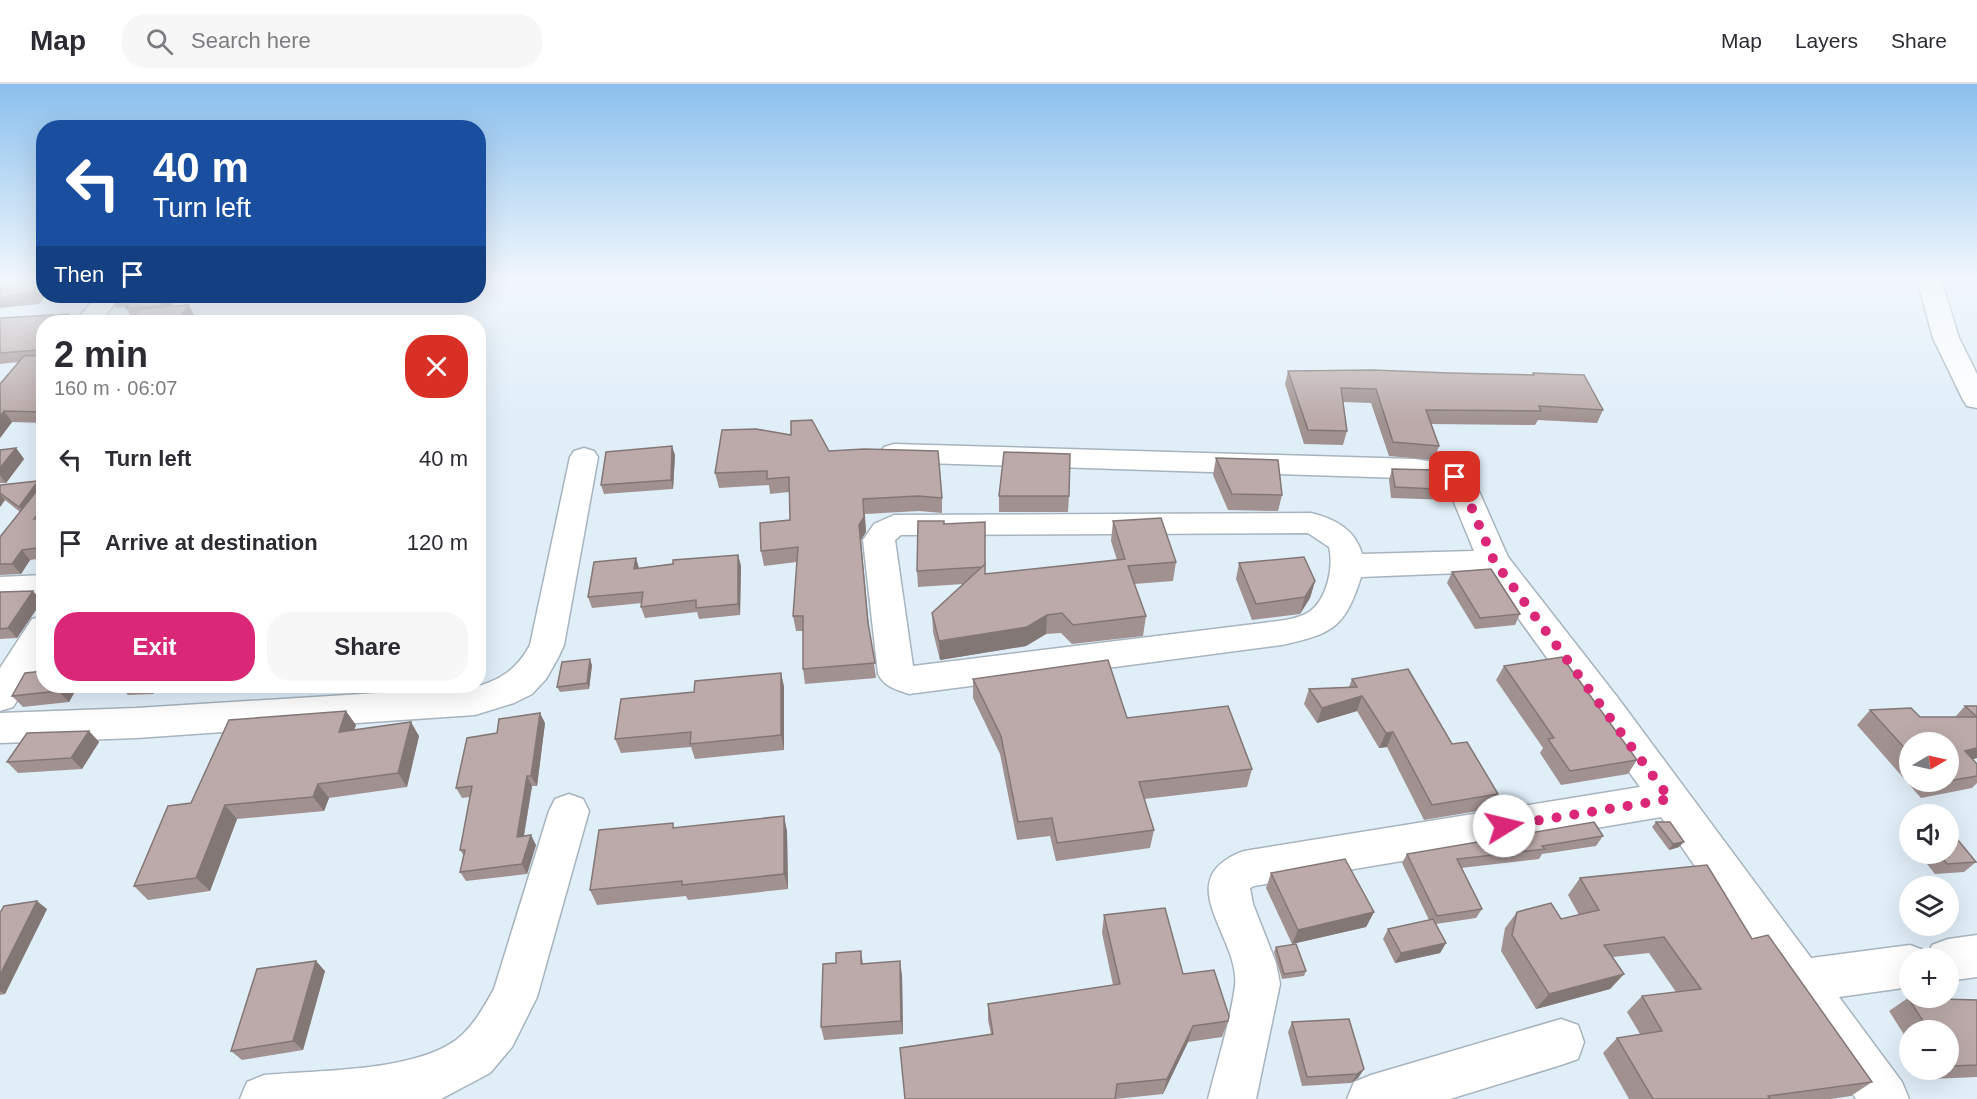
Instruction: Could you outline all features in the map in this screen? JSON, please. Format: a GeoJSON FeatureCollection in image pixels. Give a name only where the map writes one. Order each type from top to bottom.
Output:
{"type":"FeatureCollection","features":[{"type":"Feature","properties":{"kind":"street"},"geometry":{"type":"LineString","coordinates":[[1943,326],[1946,338],[1977,400]]}},
{"type":"Feature","properties":{"kind":"street"},"geometry":{"type":"LineString","coordinates":[[866,453],[1434,470],[1455,477],[1463,487],[1494,561],[1670,799],[1885,1099]]}},
{"type":"Feature","properties":{"kind":"street"},"geometry":{"type":"LineString","coordinates":[[0,728],[136,723],[474,701],[518,686],[537,668],[548,645],[584,457]]}},
{"type":"Feature","properties":{"kind":"street"},"geometry":{"type":"LineString","coordinates":[[1311,523],[1334,532],[1346,547],[1347,566],[1331,608],[1321,620],[1305,627],[1238,638],[909,680],[896,674],[879,540],[885,531],[894,525],[910,524],[1311,523]]}},
{"type":"Feature","properties":{"kind":"street"},"geometry":{"type":"LineString","coordinates":[[1347,566],[1494,561]]}},
{"type":"Feature","properties":{"kind":"street"},"geometry":{"type":"LineString","coordinates":[[0,589],[36,587]]}},
{"type":"Feature","properties":{"kind":"street"},"geometry":{"type":"LineString","coordinates":[[0,697],[36,641]]}},
{"type":"Feature","properties":{"kind":"street"},"geometry":{"type":"LineString","coordinates":[[1232,1099],[1258,984],[1254,963],[1232,904],[1229,887],[1233,877],[1244,869],[1670,799]]}},
{"type":"Feature","properties":{"kind":"street"},"geometry":{"type":"LineString","coordinates":[[264,1099],[380,1089],[434,1078],[473,1056],[496,1031],[514,997],[569,811]]}},
{"type":"Feature","properties":{"kind":"street"},"geometry":{"type":"LineString","coordinates":[[1959,958],[1977,956]]}},
{"type":"Feature","properties":{"kind":"street"},"geometry":{"type":"LineString","coordinates":[[1801,981],[1899,968]]}},
{"type":"Feature","properties":{"kind":"street"},"geometry":{"type":"LineString","coordinates":[[1371,1099],[1561,1042]]}},
{"type":"Feature","properties":{"kind":"building"},"geometry":{"type":"Polygon","coordinates":[[[0,326],[36,326],[36,350],[0,353],[0,326]]]}},
{"type":"Feature","properties":{"kind":"building"},"geometry":{"type":"Polygon","coordinates":[[[36,355],[36,412],[4,411],[0,416],[0,384],[24,356],[36,355]]]}},
{"type":"Feature","properties":{"kind":"building"},"geometry":{"type":"Polygon","coordinates":[[[1373,370],[1584,375],[1603,410],[1539,406],[1541,411],[1426,410],[1439,446],[1393,442],[1376,389],[1341,388],[1347,431],[1308,430],[1288,371],[1373,370]]]}},
{"type":"Feature","properties":{"kind":"building"},"geometry":{"type":"Polygon","coordinates":[[[812,420],[829,451],[864,449],[938,451],[942,498],[918,496],[863,499],[864,517],[859,525],[868,623],[875,663],[803,669],[803,616],[793,616],[798,547],[761,551],[760,523],[790,520],[789,477],[767,479],[767,471],[715,473],[722,430],[756,429],[791,435],[791,421],[812,420]]]}},
{"type":"Feature","properties":{"kind":"building"},"geometry":{"type":"Polygon","coordinates":[[[672,446],[671,480],[601,485],[606,452],[672,446]]]}},
{"type":"Feature","properties":{"kind":"building"},"geometry":{"type":"Polygon","coordinates":[[[16,448],[0,468],[0,450],[16,448]]]}},
{"type":"Feature","properties":{"kind":"building"},"geometry":{"type":"Polygon","coordinates":[[[1004,452],[1070,454],[1069,496],[999,496],[1004,452]]]}},
{"type":"Feature","properties":{"kind":"building"},"geometry":{"type":"Polygon","coordinates":[[[1216,458],[1278,460],[1282,495],[1232,494],[1216,458]]]}},
{"type":"Feature","properties":{"kind":"building"},"geometry":{"type":"Polygon","coordinates":[[[1392,469],[1437,470],[1451,481],[1455,490],[1395,487],[1392,469]]]}},
{"type":"Feature","properties":{"kind":"building"},"geometry":{"type":"Polygon","coordinates":[[[36,481],[19,507],[0,493],[0,485],[36,481]]]}},
{"type":"Feature","properties":{"kind":"building"},"geometry":{"type":"Polygon","coordinates":[[[36,492],[36,516],[34,519],[36,519],[36,548],[22,550],[12,564],[0,564],[0,537],[36,492]]]}},
{"type":"Feature","properties":{"kind":"building"},"geometry":{"type":"Polygon","coordinates":[[[1161,518],[1176,562],[1128,566],[1146,616],[1073,625],[1062,613],[1047,615],[1027,627],[939,641],[932,613],[985,564],[985,574],[1125,559],[1113,521],[1161,518]]]}},
{"type":"Feature","properties":{"kind":"building"},"geometry":{"type":"Polygon","coordinates":[[[918,521],[944,521],[944,524],[985,522],[985,564],[982,567],[917,571],[918,521]]]}},
{"type":"Feature","properties":{"kind":"building"},"geometry":{"type":"Polygon","coordinates":[[[738,555],[738,604],[696,608],[696,600],[641,607],[643,592],[588,597],[594,562],[636,558],[634,569],[673,564],[673,560],[738,555]]]}},
{"type":"Feature","properties":{"kind":"building"},"geometry":{"type":"Polygon","coordinates":[[[1304,557],[1315,581],[1305,597],[1256,604],[1239,563],[1304,557]]]}},
{"type":"Feature","properties":{"kind":"building"},"geometry":{"type":"Polygon","coordinates":[[[1491,569],[1520,614],[1480,618],[1452,572],[1491,569]]]}},
{"type":"Feature","properties":{"kind":"building"},"geometry":{"type":"Polygon","coordinates":[[[33,591],[8,628],[0,629],[0,592],[33,591]]]}},
{"type":"Feature","properties":{"kind":"building"},"geometry":{"type":"Polygon","coordinates":[[[1562,657],[1637,760],[1570,771],[1548,739],[1554,738],[1504,666],[1562,657]]]}},
{"type":"Feature","properties":{"kind":"building"},"geometry":{"type":"Polygon","coordinates":[[[590,659],[587,683],[557,687],[562,662],[590,659]]]}},
{"type":"Feature","properties":{"kind":"building"},"geometry":{"type":"Polygon","coordinates":[[[1108,660],[1127,718],[1228,706],[1252,769],[1139,782],[1154,830],[1057,843],[1052,818],[1018,822],[1001,736],[973,679],[1108,660]]]}},
{"type":"Feature","properties":{"kind":"building"},"geometry":{"type":"Polygon","coordinates":[[[1408,669],[1452,744],[1467,742],[1498,794],[1432,805],[1393,732],[1386,733],[1362,696],[1322,708],[1309,689],[1357,687],[1352,679],[1408,669]]]}},
{"type":"Feature","properties":{"kind":"building"},"geometry":{"type":"Polygon","coordinates":[[[36,672],[36,693],[40,693],[12,696],[25,673],[36,672]]]}},
{"type":"Feature","properties":{"kind":"building"},"geometry":{"type":"Polygon","coordinates":[[[781,673],[781,735],[690,744],[691,732],[615,739],[621,699],[694,692],[695,681],[781,673]]]}},
{"type":"Feature","properties":{"kind":"building"},"geometry":{"type":"Polygon","coordinates":[[[1965,706],[1977,706],[1977,717],[1965,706]]]}},
{"type":"Feature","properties":{"kind":"building"},"geometry":{"type":"Polygon","coordinates":[[[1911,708],[1920,717],[1977,717],[1977,748],[1965,751],[1977,764],[1977,776],[1959,779],[1959,732],[1899,732],[1899,742],[1870,710],[1911,708]]]}},
{"type":"Feature","properties":{"kind":"building"},"geometry":{"type":"Polygon","coordinates":[[[346,711],[339,732],[411,722],[398,773],[318,784],[313,797],[225,805],[196,878],[134,886],[168,806],[191,803],[229,720],[346,711]]]}},
{"type":"Feature","properties":{"kind":"building"},"geometry":{"type":"Polygon","coordinates":[[[540,713],[531,776],[527,776],[517,837],[531,835],[522,864],[460,872],[465,850],[460,850],[472,786],[456,788],[467,738],[497,733],[499,719],[540,713]]]}},
{"type":"Feature","properties":{"kind":"building"},"geometry":{"type":"Polygon","coordinates":[[[89,731],[71,758],[7,762],[27,733],[89,731]]]}},
{"type":"Feature","properties":{"kind":"building"},"geometry":{"type":"Polygon","coordinates":[[[784,816],[784,874],[682,885],[682,881],[590,890],[599,830],[673,823],[673,828],[784,816]]]}},
{"type":"Feature","properties":{"kind":"building"},"geometry":{"type":"Polygon","coordinates":[[[1594,822],[1603,836],[1542,846],[1545,849],[1457,859],[1482,909],[1437,916],[1407,854],[1594,822]]]}},
{"type":"Feature","properties":{"kind":"building"},"geometry":{"type":"Polygon","coordinates":[[[1656,822],[1670,822],[1684,842],[1673,844],[1656,822]]]}},
{"type":"Feature","properties":{"kind":"building"},"geometry":{"type":"Polygon","coordinates":[[[1959,841],[1976,862],[1959,863],[1959,841]]]}},
{"type":"Feature","properties":{"kind":"building"},"geometry":{"type":"Polygon","coordinates":[[[1345,859],[1374,912],[1298,930],[1271,873],[1345,859]]]}},
{"type":"Feature","properties":{"kind":"building"},"geometry":{"type":"Polygon","coordinates":[[[1707,865],[1752,939],[1768,935],[1872,1082],[1768,1096],[1770,1099],[1653,1099],[1617,1038],[1662,1031],[1642,996],[1701,989],[1664,937],[1604,945],[1624,974],[1549,994],[1512,935],[1517,912],[1551,903],[1561,919],[1599,910],[1580,878],[1707,865]]]}},
{"type":"Feature","properties":{"kind":"building"},"geometry":{"type":"Polygon","coordinates":[[[37,901],[0,975],[0,913],[4,906],[37,901]]]}},
{"type":"Feature","properties":{"kind":"building"},"geometry":{"type":"Polygon","coordinates":[[[1165,908],[1183,974],[1214,970],[1229,1016],[1228,1021],[1193,1026],[1167,1079],[1117,1084],[1115,1099],[905,1099],[900,1048],[993,1034],[988,1004],[1120,984],[1104,915],[1165,908]]]}},
{"type":"Feature","properties":{"kind":"building"},"geometry":{"type":"Polygon","coordinates":[[[1433,919],[1446,943],[1401,953],[1388,929],[1433,919]]]}},
{"type":"Feature","properties":{"kind":"building"},"geometry":{"type":"Polygon","coordinates":[[[1296,944],[1306,971],[1284,974],[1276,947],[1296,944]]]}},
{"type":"Feature","properties":{"kind":"building"},"geometry":{"type":"Polygon","coordinates":[[[861,951],[861,964],[900,961],[901,1021],[821,1027],[823,964],[836,963],[836,953],[861,951]]]}},
{"type":"Feature","properties":{"kind":"building"},"geometry":{"type":"Polygon","coordinates":[[[316,961],[293,1041],[231,1051],[257,969],[316,961]]]}},
{"type":"Feature","properties":{"kind":"building"},"geometry":{"type":"Polygon","coordinates":[[[1959,999],[1977,1000],[1977,1065],[1959,1066],[1959,1020],[1922,1020],[1915,1008],[1959,1008],[1959,999]]]}},
{"type":"Feature","properties":{"kind":"building"},"geometry":{"type":"Polygon","coordinates":[[[1349,1019],[1364,1069],[1357,1074],[1307,1077],[1292,1022],[1349,1019]]]}},
{"type":"Feature","properties":{"kind":"route"},"geometry":{"type":"LineString","coordinates":[[1455,477],[1463,487],[1494,561],[1605,708],[1670,799],[1504,826]]}}]}
